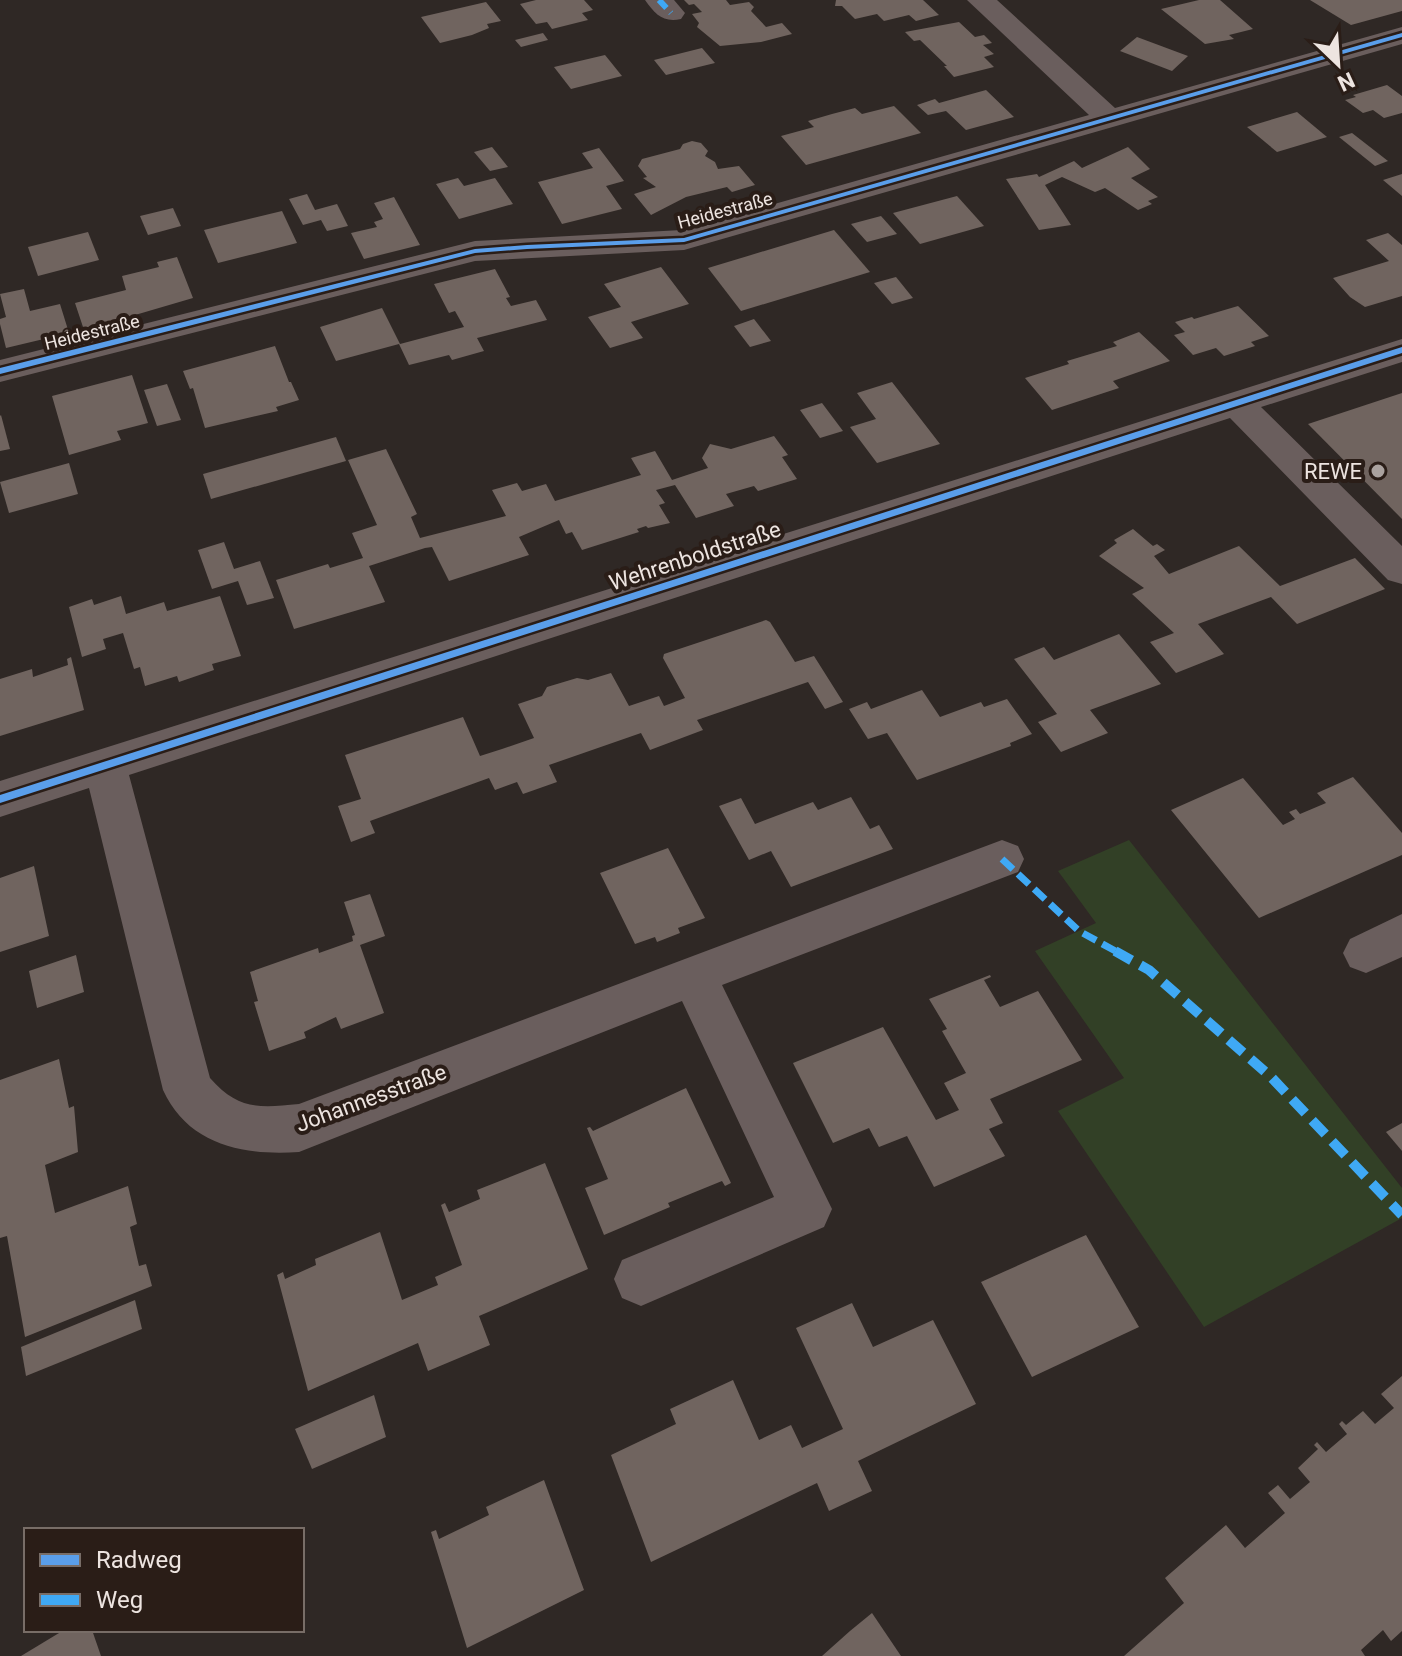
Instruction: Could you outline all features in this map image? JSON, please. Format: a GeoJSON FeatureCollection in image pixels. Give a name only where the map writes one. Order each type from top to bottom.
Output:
{"type":"FeatureCollection","features":[{"type":"Feature","properties":{"kind":"street"},"geometry":{"type":"LineString","coordinates":[[981,0],[1109,118]]}},
{"type":"Feature","properties":{"kind":"street","name":"Heidestraße"},"geometry":{"type":"LineString","coordinates":[[0,371],[475,251],[528,245],[631,245],[684,240],[1402,35]]}},
{"type":"Feature","properties":{"kind":"street","name":"Wehrenboldstraße"},"geometry":{"type":"LineString","coordinates":[[0,799],[1402,350]]}},
{"type":"Feature","properties":{"kind":"street"},"geometry":{"type":"LineString","coordinates":[[1236,403],[1402,570]]}},
{"type":"Feature","properties":{"kind":"street","name":"Johannesstraße"},"geometry":{"type":"LineString","coordinates":[[105,766],[188,1090],[206,1112],[232,1125],[261,1132],[299,1128],[1002,859]]}},
{"type":"Feature","properties":{"kind":"street"},"geometry":{"type":"LineString","coordinates":[[641,1279],[806,1209],[693,975]]}},
{"type":"Feature","properties":{"kind":"green space"},"geometry":{"type":"Polygon","coordinates":[[[1129,840],[1402,1188],[1402,1218],[1204,1327],[1058,1111],[1124,1078],[1035,951],[1096,923],[1058,871],[1129,840]]]}},
{"type":"Feature","properties":{"kind":"building"},"geometry":{"type":"Polygon","coordinates":[[[536,0],[584,0],[593,10],[582,13],[588,20],[552,29],[547,22],[536,24],[520,4],[536,0]]]}},
{"type":"Feature","properties":{"kind":"building"},"geometry":{"type":"Polygon","coordinates":[[[684,0],[726,0],[730,5],[749,2],[754,7],[751,11],[766,27],[782,23],[792,34],[761,42],[720,46],[697,27],[699,23],[692,14],[702,12],[684,0]]]}},
{"type":"Feature","properties":{"kind":"building"},"geometry":{"type":"Polygon","coordinates":[[[836,0],[923,0],[939,15],[916,21],[909,15],[884,21],[877,14],[855,19],[842,6],[835,6],[836,0]]]}},
{"type":"Feature","properties":{"kind":"building"},"geometry":{"type":"Polygon","coordinates":[[[1199,0],[1220,0],[1253,29],[1229,35],[1234,39],[1205,44],[1161,9],[1199,0]]]}},
{"type":"Feature","properties":{"kind":"building"},"geometry":{"type":"Polygon","coordinates":[[[1310,0],[1402,0],[1402,11],[1351,25],[1310,0]]]}},
{"type":"Feature","properties":{"kind":"building"},"geometry":{"type":"Polygon","coordinates":[[[486,2],[501,21],[487,24],[489,28],[472,35],[440,43],[421,17],[486,2]]]}},
{"type":"Feature","properties":{"kind":"building"},"geometry":{"type":"Polygon","coordinates":[[[959,22],[975,37],[984,35],[992,43],[983,45],[994,54],[984,57],[994,67],[954,77],[920,40],[914,41],[905,32],[959,22]]]}},
{"type":"Feature","properties":{"kind":"building"},"geometry":{"type":"Polygon","coordinates":[[[543,33],[548,40],[521,47],[515,40],[543,33]]]}},
{"type":"Feature","properties":{"kind":"building"},"geometry":{"type":"Polygon","coordinates":[[[1137,37],[1188,56],[1172,71],[1120,51],[1137,37]]]}},
{"type":"Feature","properties":{"kind":"building"},"geometry":{"type":"Polygon","coordinates":[[[702,48],[715,63],[666,75],[654,60],[702,48]]]}},
{"type":"Feature","properties":{"kind":"building"},"geometry":{"type":"Polygon","coordinates":[[[605,55],[622,76],[571,89],[554,67],[605,55]]]}},
{"type":"Feature","properties":{"kind":"building"},"geometry":{"type":"Polygon","coordinates":[[[1387,85],[1402,96],[1402,113],[1384,118],[1373,110],[1363,113],[1345,100],[1356,97],[1353,95],[1387,85]]]}},
{"type":"Feature","properties":{"kind":"building"},"geometry":{"type":"Polygon","coordinates":[[[986,90],[1014,117],[966,130],[946,111],[928,115],[917,105],[935,99],[939,103],[986,90]]]}},
{"type":"Feature","properties":{"kind":"building"},"geometry":{"type":"Polygon","coordinates":[[[894,106],[921,133],[806,165],[781,136],[814,127],[808,121],[832,114],[855,108],[862,114],[894,106]]]}},
{"type":"Feature","properties":{"kind":"building"},"geometry":{"type":"Polygon","coordinates":[[[1297,112],[1327,137],[1277,152],[1247,127],[1297,112]]]}},
{"type":"Feature","properties":{"kind":"building"},"geometry":{"type":"Polygon","coordinates":[[[1352,133],[1388,161],[1375,166],[1339,137],[1352,133]]]}},
{"type":"Feature","properties":{"kind":"building"},"geometry":{"type":"Polygon","coordinates":[[[692,141],[701,143],[708,151],[705,156],[715,162],[718,169],[739,166],[755,185],[732,192],[727,187],[686,197],[651,215],[634,194],[656,187],[643,178],[647,177],[638,166],[642,159],[680,149],[683,144],[692,141]]]}},
{"type":"Feature","properties":{"kind":"building"},"geometry":{"type":"Polygon","coordinates":[[[492,147],[508,167],[490,171],[474,152],[492,147]]]}},
{"type":"Feature","properties":{"kind":"building"},"geometry":{"type":"Polygon","coordinates":[[[1128,147],[1150,169],[1131,178],[1158,197],[1148,201],[1152,204],[1138,210],[1105,188],[1095,192],[1062,177],[1045,185],[1071,225],[1039,230],[1006,179],[1037,174],[1039,177],[1074,161],[1082,168],[1128,147]]]}},
{"type":"Feature","properties":{"kind":"building"},"geometry":{"type":"Polygon","coordinates":[[[599,148],[624,181],[606,186],[622,209],[562,224],[538,182],[593,168],[582,153],[599,148]]]}},
{"type":"Feature","properties":{"kind":"building"},"geometry":{"type":"Polygon","coordinates":[[[1402,174],[1402,196],[1383,180],[1402,174]]]}},
{"type":"Feature","properties":{"kind":"building"},"geometry":{"type":"Polygon","coordinates":[[[458,178],[464,186],[495,178],[513,204],[459,219],[436,184],[458,178]]]}},
{"type":"Feature","properties":{"kind":"building"},"geometry":{"type":"Polygon","coordinates":[[[307,194],[315,210],[337,204],[348,226],[327,231],[321,220],[303,225],[289,199],[307,194]]]}},
{"type":"Feature","properties":{"kind":"building"},"geometry":{"type":"Polygon","coordinates":[[[957,196],[984,226],[920,244],[893,213],[957,196]]]}},
{"type":"Feature","properties":{"kind":"building"},"geometry":{"type":"Polygon","coordinates":[[[394,197],[420,245],[364,259],[351,233],[377,227],[374,222],[383,219],[374,203],[394,197]]]}},
{"type":"Feature","properties":{"kind":"building"},"geometry":{"type":"Polygon","coordinates":[[[173,208],[181,226],[148,235],[140,216],[173,208]]]}},
{"type":"Feature","properties":{"kind":"building"},"geometry":{"type":"Polygon","coordinates":[[[282,211],[297,243],[218,263],[204,230],[282,211]]]}},
{"type":"Feature","properties":{"kind":"building"},"geometry":{"type":"Polygon","coordinates":[[[881,216],[897,234],[867,242],[851,224],[881,216]]]}},
{"type":"Feature","properties":{"kind":"building"},"geometry":{"type":"Polygon","coordinates":[[[834,230],[870,272],[741,311],[708,268],[834,230]]]}},
{"type":"Feature","properties":{"kind":"building"},"geometry":{"type":"Polygon","coordinates":[[[88,232],[99,260],[38,276],[28,247],[88,232]]]}},
{"type":"Feature","properties":{"kind":"building"},"geometry":{"type":"Polygon","coordinates":[[[1388,233],[1402,245],[1402,296],[1365,307],[1350,297],[1333,278],[1389,261],[1366,240],[1388,233]]]}},
{"type":"Feature","properties":{"kind":"building"},"geometry":{"type":"Polygon","coordinates":[[[177,257],[193,298],[84,330],[75,303],[126,290],[122,276],[159,267],[157,262],[177,257]]]}},
{"type":"Feature","properties":{"kind":"building"},"geometry":{"type":"Polygon","coordinates":[[[661,267],[689,304],[631,322],[643,338],[610,348],[588,317],[621,307],[604,284],[661,267]]]}},
{"type":"Feature","properties":{"kind":"building"},"geometry":{"type":"Polygon","coordinates":[[[495,269],[510,297],[506,298],[511,306],[536,300],[547,320],[477,338],[484,351],[452,360],[449,355],[409,365],[399,344],[336,361],[320,327],[382,308],[400,344],[464,327],[455,311],[449,313],[434,284],[495,269]]]}},
{"type":"Feature","properties":{"kind":"building"},"geometry":{"type":"Polygon","coordinates":[[[896,277],[913,298],[892,304],[874,283],[896,277]]]}},
{"type":"Feature","properties":{"kind":"building"},"geometry":{"type":"Polygon","coordinates":[[[24,289],[30,311],[60,304],[69,333],[6,348],[0,319],[6,317],[0,294],[24,289]]]}},
{"type":"Feature","properties":{"kind":"building"},"geometry":{"type":"Polygon","coordinates":[[[1238,306],[1269,336],[1251,342],[1255,346],[1224,356],[1216,348],[1193,355],[1174,335],[1185,332],[1175,322],[1238,306]]]}},
{"type":"Feature","properties":{"kind":"building"},"geometry":{"type":"Polygon","coordinates":[[[754,319],[771,341],[750,347],[734,326],[754,319]]]}},
{"type":"Feature","properties":{"kind":"building"},"geometry":{"type":"Polygon","coordinates":[[[1139,332],[1170,361],[1113,381],[1119,388],[1052,410],[1025,378],[1117,346],[1113,342],[1139,332]]]}},
{"type":"Feature","properties":{"kind":"building"},"geometry":{"type":"Polygon","coordinates":[[[275,346],[299,400],[276,407],[278,411],[205,428],[193,388],[190,389],[183,371],[275,346]]]}},
{"type":"Feature","properties":{"kind":"building"},"geometry":{"type":"Polygon","coordinates":[[[132,375],[148,423],[117,431],[121,440],[69,455],[52,396],[132,375]]]}},
{"type":"Feature","properties":{"kind":"building"},"geometry":{"type":"Polygon","coordinates":[[[892,382],[940,444],[877,463],[850,427],[876,419],[857,393],[892,382]]]}},
{"type":"Feature","properties":{"kind":"building"},"geometry":{"type":"Polygon","coordinates":[[[167,384],[181,420],[157,426],[144,390],[167,384]]]}},
{"type":"Feature","properties":{"kind":"building","name":"REWE"},"geometry":{"type":"Polygon","coordinates":[[[1402,393],[1402,519],[1308,424],[1402,393]]]}},
{"type":"Feature","properties":{"kind":"building"},"geometry":{"type":"Polygon","coordinates":[[[822,403],[843,431],[820,438],[800,410],[822,403]]]}},
{"type":"Feature","properties":{"kind":"building"},"geometry":{"type":"Polygon","coordinates":[[[0,416],[10,449],[0,451],[0,416]]]}},
{"type":"Feature","properties":{"kind":"building"},"geometry":{"type":"Polygon","coordinates":[[[774,436],[788,455],[782,457],[797,479],[758,491],[754,486],[726,494],[734,506],[696,518],[675,485],[656,490],[665,503],[659,505],[670,523],[646,526],[637,529],[639,532],[582,550],[572,532],[566,534],[559,520],[519,537],[529,555],[449,581],[432,547],[425,548],[369,566],[385,602],[294,629],[276,580],[328,564],[330,568],[363,558],[352,533],[377,525],[348,460],[386,449],[417,514],[411,517],[420,538],[506,516],[492,490],[517,483],[522,491],[546,484],[555,501],[641,475],[631,458],[655,451],[672,480],[708,468],[702,458],[710,444],[731,449],[774,436]]]}},
{"type":"Feature","properties":{"kind":"building"},"geometry":{"type":"Polygon","coordinates":[[[336,437],[346,461],[211,499],[203,474],[336,437]]]}},
{"type":"Feature","properties":{"kind":"building"},"geometry":{"type":"Polygon","coordinates":[[[69,463],[78,494],[9,513],[0,482],[69,463]]]}},
{"type":"Feature","properties":{"kind":"building"},"geometry":{"type":"Polygon","coordinates":[[[1133,529],[1153,546],[1157,544],[1165,550],[1154,556],[1169,574],[1239,546],[1280,586],[1355,558],[1385,589],[1297,624],[1271,597],[1198,624],[1224,654],[1176,673],[1150,642],[1174,633],[1132,594],[1144,588],[1099,556],[1117,543],[1114,540],[1133,529]]]}},
{"type":"Feature","properties":{"kind":"building"},"geometry":{"type":"Polygon","coordinates":[[[224,542],[234,569],[260,561],[274,598],[247,605],[238,581],[212,589],[198,550],[224,542]]]}},
{"type":"Feature","properties":{"kind":"building"},"geometry":{"type":"Polygon","coordinates":[[[121,596],[126,614],[164,602],[167,611],[220,596],[241,656],[212,664],[214,670],[179,682],[177,676],[145,686],[140,667],[134,669],[123,633],[103,639],[106,649],[82,657],[69,607],[92,599],[94,605],[121,596]]]}},
{"type":"Feature","properties":{"kind":"building"},"geometry":{"type":"Polygon","coordinates":[[[766,620],[795,662],[814,656],[843,702],[825,709],[808,682],[697,720],[703,730],[650,750],[641,733],[549,765],[557,782],[523,794],[517,782],[495,790],[489,778],[370,821],[375,833],[351,842],[338,806],[361,799],[345,755],[463,717],[480,756],[502,749],[534,738],[518,704],[542,696],[547,687],[577,678],[588,680],[611,673],[629,706],[659,696],[664,706],[685,698],[663,658],[664,654],[766,620]]]}},
{"type":"Feature","properties":{"kind":"building"},"geometry":{"type":"Polygon","coordinates":[[[1119,634],[1161,684],[1090,710],[1108,733],[1061,752],[1038,722],[1057,714],[1014,659],[1044,647],[1054,660],[1119,634]]]}},
{"type":"Feature","properties":{"kind":"building"},"geometry":{"type":"Polygon","coordinates":[[[71,657],[84,710],[0,736],[0,679],[32,669],[33,677],[68,665],[67,659],[71,657]]]}},
{"type":"Feature","properties":{"kind":"building"},"geometry":{"type":"Polygon","coordinates":[[[922,690],[940,717],[981,702],[984,707],[1007,699],[1032,734],[1010,743],[1011,746],[917,780],[887,733],[868,739],[849,709],[867,702],[871,709],[922,690]]]}},
{"type":"Feature","properties":{"kind":"building"},"geometry":{"type":"Polygon","coordinates":[[[1353,777],[1402,833],[1402,855],[1259,918],[1171,810],[1243,778],[1283,825],[1295,819],[1289,812],[1296,809],[1300,814],[1326,803],[1317,793],[1353,777]]]}},
{"type":"Feature","properties":{"kind":"building"},"geometry":{"type":"Polygon","coordinates":[[[851,797],[870,829],[879,825],[893,849],[791,887],[771,851],[749,860],[719,806],[741,798],[755,824],[813,802],[818,810],[851,797]]]}},
{"type":"Feature","properties":{"kind":"building"},"geometry":{"type":"Polygon","coordinates":[[[668,848],[705,918],[678,928],[680,933],[657,942],[655,937],[635,944],[600,873],[668,848]]]}},
{"type":"Feature","properties":{"kind":"building"},"geometry":{"type":"Polygon","coordinates":[[[34,866],[49,936],[0,952],[0,878],[34,866]]]}},
{"type":"Feature","properties":{"kind":"building"},"geometry":{"type":"Polygon","coordinates":[[[370,894],[385,936],[360,945],[384,1013],[341,1029],[336,1017],[304,1032],[306,1038],[269,1051],[254,1002],[258,1001],[250,972],[318,948],[319,953],[353,941],[352,936],[355,935],[344,902],[370,894]]]}},
{"type":"Feature","properties":{"kind":"building"},"geometry":{"type":"Polygon","coordinates":[[[76,955],[84,992],[37,1008],[29,971],[76,955]]]}},
{"type":"Feature","properties":{"kind":"building"},"geometry":{"type":"Polygon","coordinates":[[[990,975],[984,980],[1000,1007],[1038,991],[1082,1060],[990,1099],[1003,1123],[989,1129],[1005,1156],[934,1187],[907,1136],[879,1147],[869,1128],[833,1143],[793,1063],[883,1027],[936,1120],[959,1110],[944,1083],[966,1073],[942,1031],[947,1029],[929,999],[990,975]]]}},
{"type":"Feature","properties":{"kind":"building"},"geometry":{"type":"Polygon","coordinates":[[[59,1059],[69,1108],[74,1106],[78,1152],[45,1165],[55,1213],[128,1186],[137,1224],[130,1227],[139,1266],[146,1264],[152,1286],[25,1337],[7,1236],[0,1238],[0,1080],[59,1059]]]}},
{"type":"Feature","properties":{"kind":"building"},"geometry":{"type":"Polygon","coordinates":[[[686,1088],[731,1183],[725,1186],[722,1181],[668,1203],[670,1207],[604,1235],[585,1188],[608,1179],[587,1128],[593,1131],[686,1088]]]}},
{"type":"Feature","properties":{"kind":"building"},"geometry":{"type":"Polygon","coordinates":[[[1402,1123],[1402,1151],[1386,1132],[1402,1123]]]}},
{"type":"Feature","properties":{"kind":"building"},"geometry":{"type":"Polygon","coordinates":[[[545,1163],[588,1269],[479,1316],[490,1345],[428,1371],[418,1343],[308,1391],[277,1275],[283,1272],[285,1279],[316,1265],[315,1259],[380,1232],[402,1300],[438,1285],[435,1277],[462,1265],[441,1205],[445,1203],[449,1212],[480,1199],[477,1190],[545,1163]]]}},
{"type":"Feature","properties":{"kind":"building"},"geometry":{"type":"Polygon","coordinates":[[[1086,1235],[1139,1327],[1032,1377],[981,1282],[1086,1235]]]}},
{"type":"Feature","properties":{"kind":"building"},"geometry":{"type":"Polygon","coordinates":[[[135,1300],[142,1329],[26,1376],[21,1347],[135,1300]]]}},
{"type":"Feature","properties":{"kind":"building"},"geometry":{"type":"Polygon","coordinates":[[[852,1303],[873,1347],[933,1320],[976,1404],[858,1461],[872,1491],[829,1511],[817,1483],[651,1562],[611,1455],[676,1424],[670,1409],[733,1380],[759,1440],[791,1425],[802,1448],[843,1429],[796,1328],[852,1303]]]}},
{"type":"Feature","properties":{"kind":"building"},"geometry":{"type":"Polygon","coordinates":[[[1402,1376],[1402,1631],[1391,1641],[1383,1630],[1361,1650],[1365,1656],[1124,1656],[1184,1603],[1165,1578],[1226,1525],[1245,1548],[1285,1513],[1268,1493],[1278,1485],[1290,1499],[1310,1482],[1298,1468],[1318,1449],[1314,1445],[1317,1442],[1326,1452],[1347,1434],[1339,1424],[1342,1421],[1346,1425],[1363,1411],[1375,1424],[1394,1408],[1381,1394],[1402,1376]]]}},
{"type":"Feature","properties":{"kind":"building"},"geometry":{"type":"Polygon","coordinates":[[[374,1395],[386,1437],[312,1469],[295,1429],[374,1395]]]}},
{"type":"Feature","properties":{"kind":"building"},"geometry":{"type":"Polygon","coordinates":[[[544,1480],[584,1590],[467,1648],[431,1532],[436,1530],[439,1539],[489,1515],[486,1507],[544,1480]]]}},
{"type":"Feature","properties":{"kind":"building"},"geometry":{"type":"Polygon","coordinates":[[[872,1613],[901,1656],[822,1656],[850,1631],[872,1613]]]}},
{"type":"Feature","properties":{"kind":"building"},"geometry":{"type":"Polygon","coordinates":[[[61,1632],[93,1632],[101,1656],[21,1656],[61,1632]]]}},
{"type":"Feature","properties":{"kind":"marked path"},"geometry":{"type":"LineString","coordinates":[[659,0],[671,13]]}},
{"type":"Feature","properties":{"kind":"marked path"},"geometry":{"type":"LineString","coordinates":[[1002,859],[1079,931],[1149,970],[1271,1077],[1402,1215]]}},
{"type":"Feature","properties":{"kind":"cycle path"},"geometry":{"type":"LineString","coordinates":[[0,371],[475,251],[684,240],[1402,35]]}},
{"type":"Feature","properties":{"kind":"cycle path"},"geometry":{"type":"LineString","coordinates":[[0,799],[1402,350]]}},
{"type":"Feature","properties":{"kind":"place","name":"REWE"},"geometry":{"type":"Point","coordinates":[1378,471]}}]}
